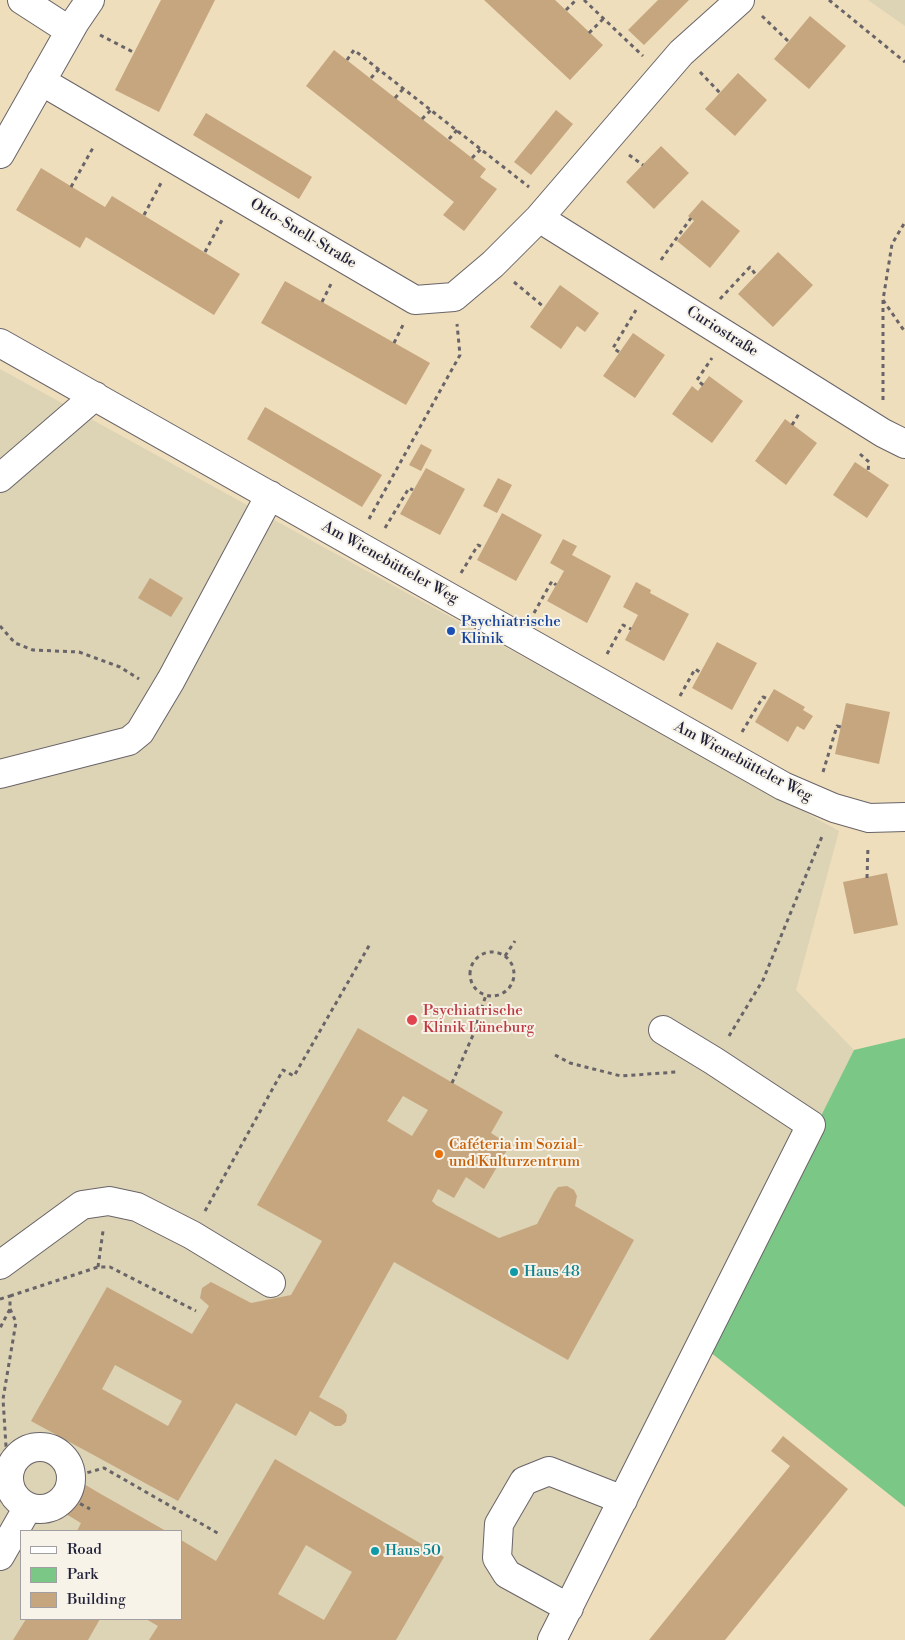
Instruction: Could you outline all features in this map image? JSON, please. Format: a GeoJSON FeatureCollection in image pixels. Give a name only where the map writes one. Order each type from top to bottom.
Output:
{"type":"FeatureCollection","features":[{"type":"Feature","properties":{"kind":"street"},"geometry":{"type":"LineString","coordinates":[[22,0],[72,27]]}},
{"type":"Feature","properties":{"kind":"street"},"geometry":{"type":"LineString","coordinates":[[0,154],[72,27],[90,0]]}},
{"type":"Feature","properties":{"kind":"street"},"geometry":{"type":"LineString","coordinates":[[454,297],[493,264],[545,211],[681,53],[749,6]]}},
{"type":"Feature","properties":{"kind":"street","name":"Otto-Snell-Straße"},"geometry":{"type":"LineString","coordinates":[[41,81],[415,300],[454,297]]}},
{"type":"Feature","properties":{"kind":"street","name":"Curiostraße"},"geometry":{"type":"LineString","coordinates":[[545,211],[647,286],[894,438]]}},
{"type":"Feature","properties":{"kind":"street","name":"Am Wienebütteler Weg"},"geometry":{"type":"LineString","coordinates":[[0,343],[783,786],[824,804],[868,818],[905,817]]}},
{"type":"Feature","properties":{"kind":"street"},"geometry":{"type":"LineString","coordinates":[[0,478],[95,396]]}},
{"type":"Feature","properties":{"kind":"street"},"geometry":{"type":"LineString","coordinates":[[0,774],[129,741],[140,732],[222,588],[270,495]]}},
{"type":"Feature","properties":{"kind":"street"},"geometry":{"type":"LineString","coordinates":[[552,1640],[811,1125],[714,1061],[662,1030]]}},
{"type":"Feature","properties":{"kind":"street"},"geometry":{"type":"LineString","coordinates":[[0,1265],[82,1205],[109,1201],[137,1207],[192,1235],[270,1283]]}},
{"type":"Feature","properties":{"kind":"street"},"geometry":{"type":"LineString","coordinates":[[48,1448],[65,1458],[70,1467],[69,1487],[58,1504],[49,1508],[38,1509],[28,1507],[19,1502],[12,1493],[9,1483],[9,1472],[13,1463],[28,1449],[48,1448]]}},
{"type":"Feature","properties":{"kind":"street"},"geometry":{"type":"LineString","coordinates":[[569,1608],[507,1574],[497,1558],[499,1524],[524,1481],[549,1471],[623,1500]]}},
{"type":"Feature","properties":{"kind":"street"},"geometry":{"type":"LineString","coordinates":[[0,1556],[28,1507]]}},
{"type":"Feature","properties":{"kind":"path"},"geometry":{"type":"LineString","coordinates":[[566,10],[576,0]]}},
{"type":"Feature","properties":{"kind":"path"},"geometry":{"type":"LineString","coordinates":[[584,0],[663,74]]}},
{"type":"Feature","properties":{"kind":"path"},"geometry":{"type":"LineString","coordinates":[[830,0],[905,62]]}},
{"type":"Feature","properties":{"kind":"path"},"geometry":{"type":"LineString","coordinates":[[749,6],[789,42]]}},
{"type":"Feature","properties":{"kind":"path"},"geometry":{"type":"LineString","coordinates":[[589,33],[603,19]]}},
{"type":"Feature","properties":{"kind":"path"},"geometry":{"type":"LineString","coordinates":[[72,27],[135,53]]}},
{"type":"Feature","properties":{"kind":"path"},"geometry":{"type":"LineString","coordinates":[[347,60],[354,50],[379,69],[481,149],[545,211]]}},
{"type":"Feature","properties":{"kind":"path"},"geometry":{"type":"LineString","coordinates":[[371,78],[379,69]]}},
{"type":"Feature","properties":{"kind":"path"},"geometry":{"type":"LineString","coordinates":[[395,98],[403,88]]}},
{"type":"Feature","properties":{"kind":"path"},"geometry":{"type":"LineString","coordinates":[[422,119],[431,110]]}},
{"type":"Feature","properties":{"kind":"path"},"geometry":{"type":"LineString","coordinates":[[71,186],[108,120]]}},
{"type":"Feature","properties":{"kind":"path"},"geometry":{"type":"LineString","coordinates":[[449,139],[457,130]]}},
{"type":"Feature","properties":{"kind":"path"},"geometry":{"type":"LineString","coordinates":[[472,158],[481,149]]}},
{"type":"Feature","properties":{"kind":"path"},"geometry":{"type":"LineString","coordinates":[[144,215],[174,159]]}},
{"type":"Feature","properties":{"kind":"path"},"geometry":{"type":"LineString","coordinates":[[205,252],[235,194]]}},
{"type":"Feature","properties":{"kind":"path"},"geometry":{"type":"LineString","coordinates":[[620,352],[613,348],[647,286],[690,218]]}},
{"type":"Feature","properties":{"kind":"path"},"geometry":{"type":"LineString","coordinates":[[894,438],[883,300],[892,244],[905,222]]}},
{"type":"Feature","properties":{"kind":"path"},"geometry":{"type":"LineString","coordinates":[[493,264],[544,308]]}},
{"type":"Feature","properties":{"kind":"path"},"geometry":{"type":"LineString","coordinates":[[701,319],[750,267],[756,275]]}},
{"type":"Feature","properties":{"kind":"path"},"geometry":{"type":"LineString","coordinates":[[364,548],[460,355],[454,297]]}},
{"type":"Feature","properties":{"kind":"path"},"geometry":{"type":"LineString","coordinates":[[883,300],[905,332]]}},
{"type":"Feature","properties":{"kind":"path"},"geometry":{"type":"LineString","coordinates":[[364,548],[409,488],[413,490]]}},
{"type":"Feature","properties":{"kind":"path"},"geometry":{"type":"LineString","coordinates":[[448,596],[478,545],[484,548]]}},
{"type":"Feature","properties":{"kind":"path"},"geometry":{"type":"LineString","coordinates":[[520,637],[552,581],[556,585]]}},
{"type":"Feature","properties":{"kind":"path"},"geometry":{"type":"LineString","coordinates":[[593,679],[623,624],[631,629]]}},
{"type":"Feature","properties":{"kind":"path"},"geometry":{"type":"LineString","coordinates":[[0,626],[15,643],[33,650],[79,652],[120,667],[147,684],[158,702]]}},
{"type":"Feature","properties":{"kind":"path"},"geometry":{"type":"LineString","coordinates":[[666,720],[694,669],[701,672]]}},
{"type":"Feature","properties":{"kind":"path"},"geometry":{"type":"LineString","coordinates":[[729,755],[763,697],[768,699]]}},
{"type":"Feature","properties":{"kind":"path"},"geometry":{"type":"LineString","coordinates":[[555,1055],[570,1063],[621,1076],[692,1070],[714,1061],[763,980],[824,804],[837,726],[841,727]]}},
{"type":"Feature","properties":{"kind":"path"},"geometry":{"type":"LineString","coordinates":[[505,956],[514,941]]}},
{"type":"Feature","properties":{"kind":"path"},"geometry":{"type":"LineString","coordinates":[[192,1235],[283,1070],[294,1076],[370,944]]}},
{"type":"Feature","properties":{"kind":"path"},"geometry":{"type":"LineString","coordinates":[[492,952],[505,956],[514,969],[512,984],[501,994],[494,996],[479,993],[471,982],[470,974],[474,961],[479,956],[492,952]]}},
{"type":"Feature","properties":{"kind":"path"},"geometry":{"type":"LineString","coordinates":[[452,1083],[473,1035],[486,995]]}},
{"type":"Feature","properties":{"kind":"path"},"geometry":{"type":"LineString","coordinates":[[98,1267],[103,1232],[137,1207]]}},
{"type":"Feature","properties":{"kind":"path"},"geometry":{"type":"LineString","coordinates":[[0,1299],[98,1267],[110,1267],[196,1311]]}},
{"type":"Feature","properties":{"kind":"path"},"geometry":{"type":"LineString","coordinates":[[10,1296],[10,1309],[16,1322],[3,1399],[6,1446],[13,1463]]}},
{"type":"Feature","properties":{"kind":"path"},"geometry":{"type":"LineString","coordinates":[[0,1328],[10,1309]]}},
{"type":"Feature","properties":{"kind":"path"},"geometry":{"type":"LineString","coordinates":[[90,1509],[69,1487],[104,1468],[221,1534]]}},
{"type":"Feature","properties":{"kind":"shaded area"},"geometry":{"type":"Polygon","coordinates":[[[868,0],[905,0],[905,26],[868,0]]]}},
{"type":"Feature","properties":{"kind":"shaded area","name":"Psychiatrische Klinik Lüneburg"},"geometry":{"type":"Polygon","coordinates":[[[0,369],[839,831],[796,990],[854,1050],[559,1640],[0,1640],[0,369]]]}},
{"type":"Feature","properties":{"kind":"green space"},"geometry":{"type":"Polygon","coordinates":[[[905,1038],[905,1507],[705,1348],[854,1050],[905,1038]]]}},
{"type":"Feature","properties":{"kind":"building"},"geometry":{"type":"Polygon","coordinates":[[[161,0],[215,0],[159,112],[115,90],[161,0]]]}},
{"type":"Feature","properties":{"kind":"building"},"geometry":{"type":"Polygon","coordinates":[[[484,0],[555,0],[603,45],[570,80],[484,0]]]}},
{"type":"Feature","properties":{"kind":"building"},"geometry":{"type":"Polygon","coordinates":[[[658,0],[689,0],[644,45],[628,30],[658,0]]]}},
{"type":"Feature","properties":{"kind":"building"},"geometry":{"type":"Polygon","coordinates":[[[810,16],[846,46],[809,89],[774,59],[810,16]]]}},
{"type":"Feature","properties":{"kind":"building"},"geometry":{"type":"Polygon","coordinates":[[[334,50],[486,169],[480,177],[497,189],[464,231],[443,215],[454,202],[306,86],[334,50]]]}},
{"type":"Feature","properties":{"kind":"building"},"geometry":{"type":"Polygon","coordinates":[[[738,73],[767,100],[735,136],[705,109],[738,73]]]}},
{"type":"Feature","properties":{"kind":"building"},"geometry":{"type":"Polygon","coordinates":[[[556,110],[573,124],[531,175],[514,162],[556,110]]]}},
{"type":"Feature","properties":{"kind":"building"},"geometry":{"type":"Polygon","coordinates":[[[206,113],[312,177],[299,199],[193,135],[206,113]]]}},
{"type":"Feature","properties":{"kind":"building"},"geometry":{"type":"Polygon","coordinates":[[[661,146],[689,173],[654,209],[626,182],[661,146]]]}},
{"type":"Feature","properties":{"kind":"building"},"geometry":{"type":"Polygon","coordinates":[[[41,168],[105,207],[112,196],[240,274],[214,315],[86,237],[80,248],[16,210],[41,168]]]}},
{"type":"Feature","properties":{"kind":"building"},"geometry":{"type":"Polygon","coordinates":[[[702,200],[740,231],[710,268],[677,241],[694,221],[688,216],[702,200]]]}},
{"type":"Feature","properties":{"kind":"building"},"geometry":{"type":"Polygon","coordinates":[[[778,252],[813,285],[773,327],[738,294],[778,252]]]}},
{"type":"Feature","properties":{"kind":"building"},"geometry":{"type":"Polygon","coordinates":[[[285,281],[430,363],[406,405],[261,323],[285,281]]]}},
{"type":"Feature","properties":{"kind":"building"},"geometry":{"type":"Polygon","coordinates":[[[560,285],[599,313],[585,332],[577,326],[561,349],[530,327],[560,285]]]}},
{"type":"Feature","properties":{"kind":"building"},"geometry":{"type":"Polygon","coordinates":[[[633,333],[665,355],[635,398],[603,376],[633,333]]]}},
{"type":"Feature","properties":{"kind":"building"},"geometry":{"type":"Polygon","coordinates":[[[709,376],[743,401],[712,443],[672,414],[692,386],[698,391],[709,376]]]}},
{"type":"Feature","properties":{"kind":"building"},"geometry":{"type":"Polygon","coordinates":[[[265,407],[382,475],[362,507],[247,439],[265,407]]]}},
{"type":"Feature","properties":{"kind":"building"},"geometry":{"type":"Polygon","coordinates":[[[785,419],[817,443],[786,485],[755,461],[785,419]]]}},
{"type":"Feature","properties":{"kind":"building"},"geometry":{"type":"Polygon","coordinates":[[[421,444],[432,450],[421,471],[409,465],[421,444]]]}},
{"type":"Feature","properties":{"kind":"building"},"geometry":{"type":"Polygon","coordinates":[[[855,462],[889,485],[867,518],[833,495],[855,462]]]}},
{"type":"Feature","properties":{"kind":"building"},"geometry":{"type":"Polygon","coordinates":[[[426,468],[465,489],[440,535],[400,514],[426,468]]]}},
{"type":"Feature","properties":{"kind":"building"},"geometry":{"type":"Polygon","coordinates":[[[498,478],[512,485],[497,513],[483,506],[498,478]]]}},
{"type":"Feature","properties":{"kind":"building"},"geometry":{"type":"Polygon","coordinates":[[[502,513],[542,535],[516,581],[477,560],[502,513]]]}},
{"type":"Feature","properties":{"kind":"building"},"geometry":{"type":"Polygon","coordinates":[[[563,539],[577,546],[572,555],[611,576],[587,623],[547,601],[564,571],[550,563],[563,539]]]}},
{"type":"Feature","properties":{"kind":"building"},"geometry":{"type":"Polygon","coordinates":[[[150,578],[183,598],[171,617],[138,598],[150,578]]]}},
{"type":"Feature","properties":{"kind":"building"},"geometry":{"type":"Polygon","coordinates":[[[636,582],[651,590],[650,593],[689,614],[664,661],[625,640],[638,615],[623,607],[636,582]]]}},
{"type":"Feature","properties":{"kind":"building"},"geometry":{"type":"Polygon","coordinates":[[[717,642],[757,663],[732,710],[692,688],[717,642]]]}},
{"type":"Feature","properties":{"kind":"building"},"geometry":{"type":"Polygon","coordinates":[[[774,689],[805,707],[803,710],[813,716],[804,730],[797,726],[788,742],[755,722],[774,689]]]}},
{"type":"Feature","properties":{"kind":"building"},"geometry":{"type":"Polygon","coordinates":[[[846,703],[890,712],[879,764],[835,754],[846,703]]]}},
{"type":"Feature","properties":{"kind":"building"},"geometry":{"type":"Polygon","coordinates":[[[887,873],[898,925],[854,934],[843,882],[887,873]]]}},
{"type":"Feature","properties":{"kind":"building","name":"Haus 48"},"geometry":{"type":"Polygon","coordinates":[[[358,1028],[503,1112],[491,1133],[510,1145],[484,1189],[466,1177],[454,1198],[438,1189],[432,1201],[436,1205],[499,1238],[537,1224],[554,1192],[558,1187],[567,1186],[574,1190],[577,1196],[575,1206],[634,1240],[568,1360],[394,1262],[319,1397],[343,1410],[347,1415],[346,1422],[341,1426],[335,1426],[310,1411],[296,1436],[236,1403],[178,1501],[31,1421],[107,1287],[192,1334],[209,1306],[200,1298],[202,1288],[211,1282],[251,1303],[291,1295],[322,1241],[257,1205],[358,1028]],[[403,1096],[387,1121],[412,1136],[428,1110],[403,1096]],[[115,1365],[102,1389],[168,1426],[182,1401],[115,1365]]]}},
{"type":"Feature","properties":{"kind":"building"},"geometry":{"type":"Polygon","coordinates":[[[783,1436],[848,1489],[725,1640],[649,1640],[790,1466],[771,1451],[783,1436]]]}},
{"type":"Feature","properties":{"kind":"building","name":"Haus 50"},"geometry":{"type":"Polygon","coordinates":[[[275,1459],[444,1557],[396,1640],[149,1640],[158,1626],[148,1620],[182,1620],[182,1541],[216,1561],[275,1459]],[[306,1545],[278,1594],[324,1620],[352,1572],[306,1545]]]}},
{"type":"Feature","properties":{"kind":"building"},"geometry":{"type":"Polygon","coordinates":[[[84,1484],[164,1530],[78,1530],[81,1523],[66,1514],[84,1484]]]}},
{"type":"Feature","properties":{"kind":"building"},"geometry":{"type":"Polygon","coordinates":[[[25,1620],[99,1620],[88,1640],[13,1640],[25,1620]]]}},
{"type":"Feature","properties":{"kind":"place","name":"Psychiatrische Klinik"},"geometry":{"type":"Point","coordinates":[451,631]}},
{"type":"Feature","properties":{"kind":"place","name":"Psychiatrische Klinik Lüneburg"},"geometry":{"type":"Point","coordinates":[412,1020]}},
{"type":"Feature","properties":{"kind":"place","name":"Caféteria im Sozial- und Kulturzentrum"},"geometry":{"type":"Point","coordinates":[439,1154]}},
{"type":"Feature","properties":{"kind":"place","name":"Haus 48"},"geometry":{"type":"Point","coordinates":[514,1272]}},
{"type":"Feature","properties":{"kind":"place","name":"Haus 50"},"geometry":{"type":"Point","coordinates":[375,1551]}}]}
